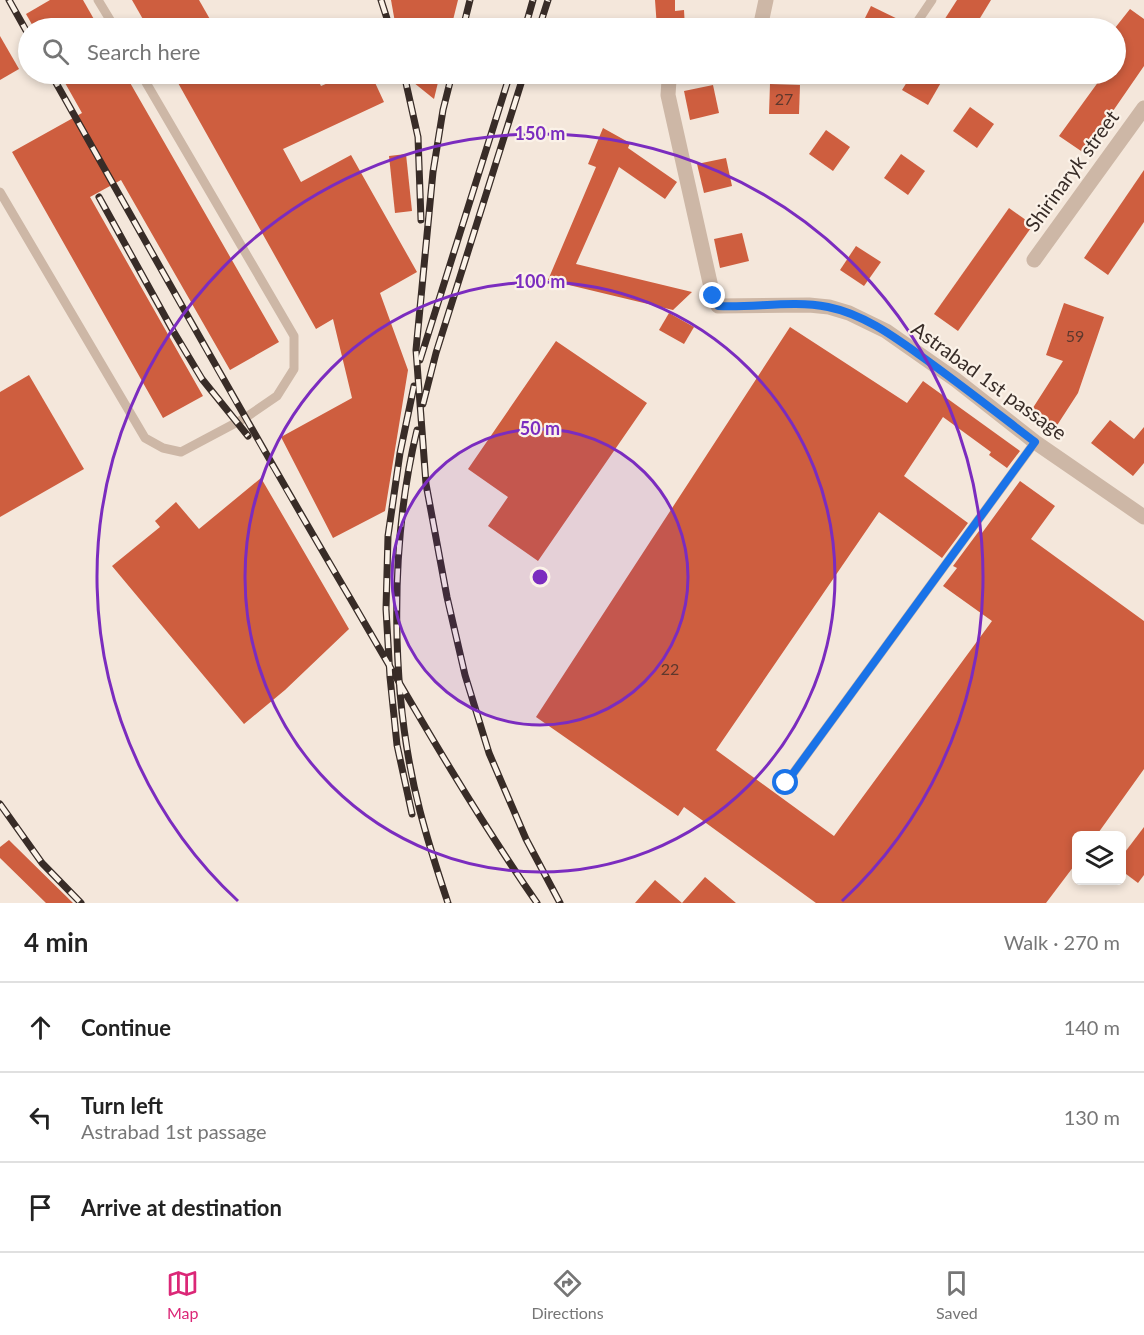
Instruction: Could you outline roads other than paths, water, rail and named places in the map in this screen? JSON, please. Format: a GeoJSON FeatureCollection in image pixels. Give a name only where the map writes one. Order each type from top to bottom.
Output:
{"type":"FeatureCollection","features":[{"type":"Feature","properties":{"kind":"street"},"geometry":{"type":"LineString","coordinates":[[762,18],[766,0]]}},
{"type":"Feature","properties":{"kind":"street","name":"Astrabad 1st passage"},"geometry":{"type":"LineString","coordinates":[[669,84],[668,95],[713,296],[718,306],[809,305],[849,314],[886,331],[956,380],[1035,442],[1142,510]]}},
{"type":"Feature","properties":{"kind":"street","name":"Shirinaryk street"},"geometry":{"type":"LineString","coordinates":[[1034,260],[1144,108]]}},
{"type":"Feature","properties":{"kind":"lane"},"geometry":{"type":"LineString","coordinates":[[98,0],[109,18]]}},
{"type":"Feature","properties":{"kind":"lane"},"geometry":{"type":"LineString","coordinates":[[920,18],[932,0]]}},
{"type":"Feature","properties":{"kind":"lane"},"geometry":{"type":"LineString","coordinates":[[0,192],[145,438],[163,448],[181,452],[245,418],[277,396],[294,369],[294,336],[147,84]]}},
{"type":"Feature","properties":{"kind":"lane"},"geometry":{"type":"LineString","coordinates":[[786,783],[1035,442]]}},
{"type":"Feature","properties":{"kind":"railway"},"geometry":{"type":"LineString","coordinates":[[9,0],[19,18]]}},
{"type":"Feature","properties":{"kind":"railway"},"geometry":{"type":"LineString","coordinates":[[381,0],[387,18]]}},
{"type":"Feature","properties":{"kind":"railway"},"geometry":{"type":"LineString","coordinates":[[466,18],[470,0]]}},
{"type":"Feature","properties":{"kind":"railway"},"geometry":{"type":"LineString","coordinates":[[528,18],[533,0]]}},
{"type":"Feature","properties":{"kind":"railway"},"geometry":{"type":"LineString","coordinates":[[542,18],[548,0]]}},
{"type":"Feature","properties":{"kind":"railway"},"geometry":{"type":"LineString","coordinates":[[57,84],[395,675],[464,791],[537,903]]}},
{"type":"Feature","properties":{"kind":"railway"},"geometry":{"type":"LineString","coordinates":[[406,84],[418,137],[421,220]]}},
{"type":"Feature","properties":{"kind":"railway"},"geometry":{"type":"LineString","coordinates":[[450,84],[433,172],[416,350],[426,484],[447,597],[465,675],[489,753],[526,839],[560,903]]}},
{"type":"Feature","properties":{"kind":"railway"},"geometry":{"type":"LineString","coordinates":[[420,360],[507,84]]}},
{"type":"Feature","properties":{"kind":"railway"},"geometry":{"type":"LineString","coordinates":[[423,404],[436,353],[521,84]]}},
{"type":"Feature","properties":{"kind":"railway"},"geometry":{"type":"LineString","coordinates":[[99,197],[202,379],[248,436]]}},
{"type":"Feature","properties":{"kind":"railway"},"geometry":{"type":"LineString","coordinates":[[412,814],[397,745],[386,609],[388,536],[400,453],[414,386]]}},
{"type":"Feature","properties":{"kind":"railway"},"geometry":{"type":"LineString","coordinates":[[417,430],[401,522],[398,571],[398,670],[410,766],[423,823],[448,903]]}},
{"type":"Feature","properties":{"kind":"railway"},"geometry":{"type":"LineString","coordinates":[[0,804],[42,863],[81,903]]}}]}
